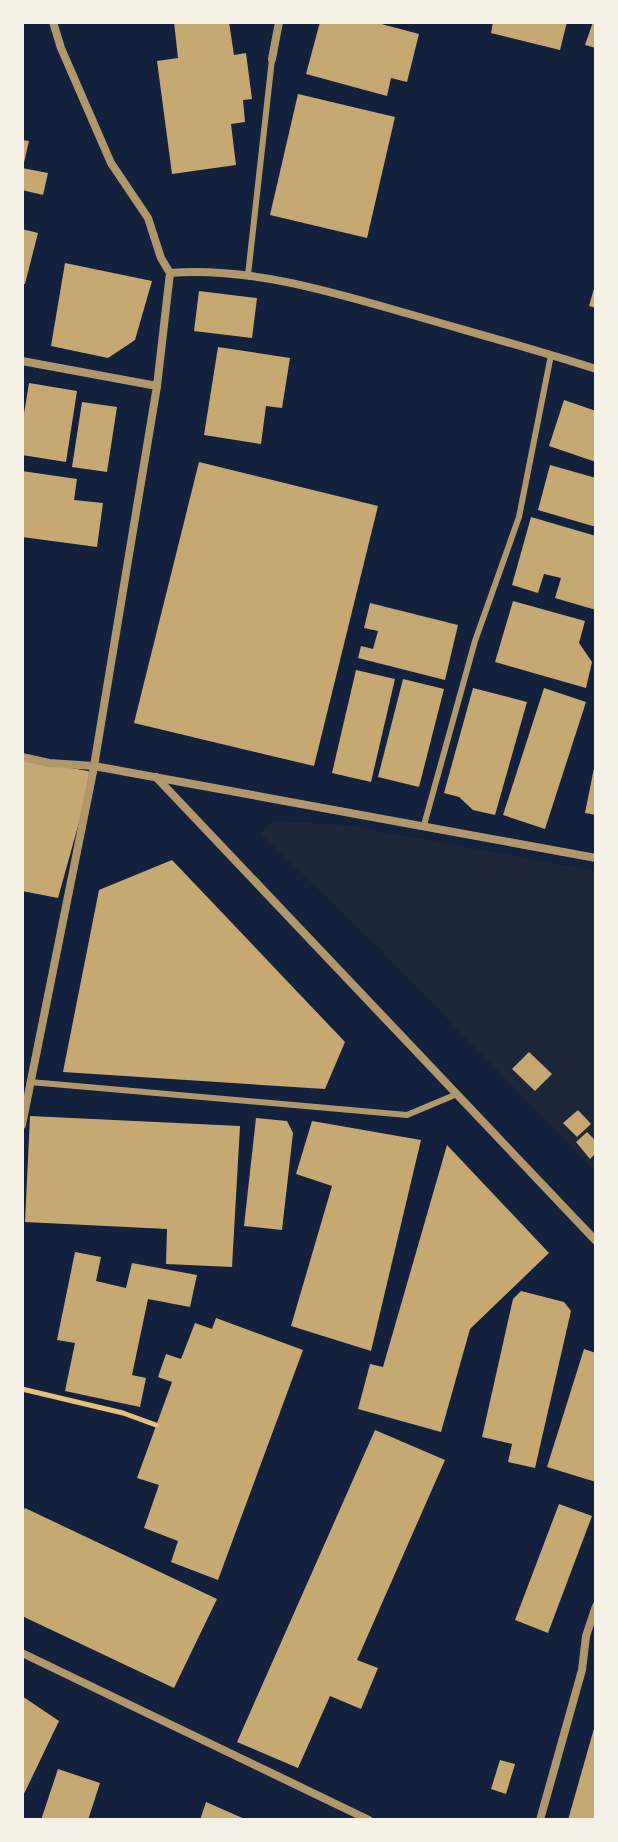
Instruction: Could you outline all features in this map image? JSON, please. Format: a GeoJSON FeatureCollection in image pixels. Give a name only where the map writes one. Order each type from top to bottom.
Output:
{"type":"FeatureCollection","features":[{"type":"Feature","properties":{"kind":"street"},"geometry":{"type":"LineString","coordinates":[[22,1125],[94,766],[157,386],[170,273],[161,258],[148,218],[111,163],[61,48],[53,22]]}},
{"type":"Feature","properties":{"kind":"street"},"geometry":{"type":"LineString","coordinates":[[272,59],[279,22]]}},
{"type":"Feature","properties":{"kind":"street"},"geometry":{"type":"LineString","coordinates":[[170,273],[192,271],[248,275],[332,292],[596,369]]}},
{"type":"Feature","properties":{"kind":"street"},"geometry":{"type":"LineString","coordinates":[[22,361],[157,386]]}},
{"type":"Feature","properties":{"kind":"street"},"geometry":{"type":"LineString","coordinates":[[22,757],[49,763],[94,766],[596,858]]}},
{"type":"Feature","properties":{"kind":"street"},"geometry":{"type":"LineString","coordinates":[[156,777],[596,1241]]}},
{"type":"Feature","properties":{"kind":"street"},"geometry":{"type":"LineString","coordinates":[[540,1820],[582,1670],[586,1636],[596,1606]]}},
{"type":"Feature","properties":{"kind":"street"},"geometry":{"type":"LineString","coordinates":[[22,1653],[369,1820]]}},
{"type":"Feature","properties":{"kind":"lane"},"geometry":{"type":"LineString","coordinates":[[248,275],[272,59]]}},
{"type":"Feature","properties":{"kind":"lane"},"geometry":{"type":"LineString","coordinates":[[424,825],[475,641],[519,517],[551,355]]}},
{"type":"Feature","properties":{"kind":"lane"},"geometry":{"type":"LineString","coordinates":[[30,1082],[407,1115],[458,1094]]}},
{"type":"Feature","properties":{"kind":"path"},"geometry":{"type":"LineString","coordinates":[[22,1389],[123,1413],[156,1425]]}},
{"type":"Feature","properties":{"kind":"shaded area"},"geometry":{"type":"Polygon","coordinates":[[[272,821],[346,825],[596,871],[596,1172],[379,948],[261,834],[272,821]]]}},
{"type":"Feature","properties":{"kind":"building"},"geometry":{"type":"Polygon","coordinates":[[[174,22],[229,22],[234,55],[246,53],[252,99],[243,100],[245,122],[231,124],[236,165],[172,174],[157,61],[178,58],[174,22]]]}},
{"type":"Feature","properties":{"kind":"building"},"geometry":{"type":"Polygon","coordinates":[[[320,22],[374,22],[419,34],[407,82],[391,78],[387,96],[306,74],[320,22]]]}},
{"type":"Feature","properties":{"kind":"building"},"geometry":{"type":"Polygon","coordinates":[[[493,22],[567,22],[560,50],[491,33],[493,22]]]}},
{"type":"Feature","properties":{"kind":"building"},"geometry":{"type":"Polygon","coordinates":[[[593,22],[596,22],[596,48],[585,45],[593,22]]]}},
{"type":"Feature","properties":{"kind":"building"},"geometry":{"type":"Polygon","coordinates":[[[298,94],[395,117],[367,238],[270,215],[298,94]]]}},
{"type":"Feature","properties":{"kind":"building"},"geometry":{"type":"Polygon","coordinates":[[[22,140],[29,141],[23,167],[22,167],[22,140]]]}},
{"type":"Feature","properties":{"kind":"building"},"geometry":{"type":"Polygon","coordinates":[[[22,168],[48,173],[43,195],[22,190],[22,168]]]}},
{"type":"Feature","properties":{"kind":"building"},"geometry":{"type":"Polygon","coordinates":[[[22,229],[38,233],[25,284],[22,284],[22,229]]]}},
{"type":"Feature","properties":{"kind":"building"},"geometry":{"type":"Polygon","coordinates":[[[65,263],[152,281],[135,340],[108,358],[51,346],[65,263]]]}},
{"type":"Feature","properties":{"kind":"building"},"geometry":{"type":"Polygon","coordinates":[[[596,285],[596,308],[589,306],[596,285]]]}},
{"type":"Feature","properties":{"kind":"building"},"geometry":{"type":"Polygon","coordinates":[[[199,291],[257,298],[252,338],[194,331],[199,291]]]}},
{"type":"Feature","properties":{"kind":"building"},"geometry":{"type":"Polygon","coordinates":[[[218,347],[290,358],[282,408],[266,406],[261,444],[204,435],[218,347]]]}},
{"type":"Feature","properties":{"kind":"building"},"geometry":{"type":"Polygon","coordinates":[[[29,383],[77,391],[66,462],[22,455],[22,426],[29,383]]]}},
{"type":"Feature","properties":{"kind":"building"},"geometry":{"type":"Polygon","coordinates":[[[564,400],[596,411],[596,462],[549,446],[564,400]]]}},
{"type":"Feature","properties":{"kind":"building"},"geometry":{"type":"Polygon","coordinates":[[[82,402],[117,407],[107,472],[72,467],[82,402]]]}},
{"type":"Feature","properties":{"kind":"building"},"geometry":{"type":"Polygon","coordinates":[[[199,462],[378,506],[314,766],[134,723],[199,462]]]}},
{"type":"Feature","properties":{"kind":"building"},"geometry":{"type":"Polygon","coordinates":[[[550,465],[596,478],[596,527],[538,510],[550,465]]]}},
{"type":"Feature","properties":{"kind":"building"},"geometry":{"type":"Polygon","coordinates":[[[22,471],[77,479],[74,500],[103,503],[97,547],[22,537],[22,471]]]}},
{"type":"Feature","properties":{"kind":"building"},"geometry":{"type":"Polygon","coordinates":[[[531,517],[596,536],[596,610],[555,598],[561,578],[544,574],[538,593],[512,585],[531,517]]]}},
{"type":"Feature","properties":{"kind":"building"},"geometry":{"type":"Polygon","coordinates":[[[513,601],[585,621],[579,643],[592,662],[586,688],[495,662],[513,601]]]}},
{"type":"Feature","properties":{"kind":"building"},"geometry":{"type":"Polygon","coordinates":[[[370,603],[458,625],[445,680],[358,658],[361,646],[373,649],[378,631],[364,628],[370,603]]]}},
{"type":"Feature","properties":{"kind":"building"},"geometry":{"type":"Polygon","coordinates":[[[356,670],[395,679],[371,782],[332,773],[356,670]]]}},
{"type":"Feature","properties":{"kind":"building"},"geometry":{"type":"Polygon","coordinates":[[[403,679],[444,689],[419,787],[378,777],[403,679]]]}},
{"type":"Feature","properties":{"kind":"building"},"geometry":{"type":"Polygon","coordinates":[[[473,688],[527,702],[495,815],[473,810],[459,797],[444,793],[473,688]]]}},
{"type":"Feature","properties":{"kind":"building"},"geometry":{"type":"Polygon","coordinates":[[[544,688],[586,702],[545,829],[503,815],[544,688]]]}},
{"type":"Feature","properties":{"kind":"building"},"geometry":{"type":"Polygon","coordinates":[[[22,759],[93,772],[58,898],[22,891],[22,759]]]}},
{"type":"Feature","properties":{"kind":"building"},"geometry":{"type":"Polygon","coordinates":[[[596,763],[596,815],[585,813],[596,763]]]}},
{"type":"Feature","properties":{"kind":"building"},"geometry":{"type":"Polygon","coordinates":[[[172,860],[345,1042],[325,1089],[63,1072],[99,890],[172,860]]]}},
{"type":"Feature","properties":{"kind":"building"},"geometry":{"type":"Polygon","coordinates":[[[529,1052],[552,1074],[535,1091],[512,1069],[529,1052]]]}},
{"type":"Feature","properties":{"kind":"building"},"geometry":{"type":"Polygon","coordinates":[[[578,1110],[591,1124],[577,1137],[563,1123],[578,1110]]]}},
{"type":"Feature","properties":{"kind":"building"},"geometry":{"type":"Polygon","coordinates":[[[30,1116],[240,1126],[232,1267],[166,1264],[167,1229],[25,1222],[30,1116]]]}},
{"type":"Feature","properties":{"kind":"building"},"geometry":{"type":"Polygon","coordinates":[[[256,1118],[287,1121],[293,1133],[282,1230],[244,1226],[256,1118]]]}},
{"type":"Feature","properties":{"kind":"building"},"geometry":{"type":"Polygon","coordinates":[[[312,1121],[421,1140],[371,1351],[291,1326],[332,1186],[296,1174],[312,1121]]]}},
{"type":"Feature","properties":{"kind":"building"},"geometry":{"type":"Polygon","coordinates":[[[587,1132],[596,1141],[596,1153],[590,1159],[576,1142],[587,1132]]]}},
{"type":"Feature","properties":{"kind":"building"},"geometry":{"type":"Polygon","coordinates":[[[447,1145],[549,1253],[470,1329],[441,1432],[358,1409],[370,1364],[383,1367],[447,1145]]]}},
{"type":"Feature","properties":{"kind":"building"},"geometry":{"type":"Polygon","coordinates":[[[75,1252],[101,1257],[96,1281],[126,1288],[132,1263],[197,1275],[190,1307],[148,1299],[132,1375],[146,1378],[140,1407],[65,1391],[75,1343],[57,1340],[75,1252]]]}},
{"type":"Feature","properties":{"kind":"building"},"geometry":{"type":"Polygon","coordinates":[[[521,1291],[564,1302],[571,1311],[535,1468],[508,1462],[512,1444],[482,1437],[513,1299],[521,1291]]]}},
{"type":"Feature","properties":{"kind":"building"},"geometry":{"type":"Polygon","coordinates":[[[216,1318],[303,1350],[218,1580],[171,1562],[178,1541],[144,1528],[159,1485],[137,1478],[172,1382],[158,1377],[166,1354],[181,1359],[195,1323],[212,1329],[216,1318]]]}},
{"type":"Feature","properties":{"kind":"building"},"geometry":{"type":"Polygon","coordinates":[[[584,1349],[596,1353],[596,1482],[547,1467],[584,1349]]]}},
{"type":"Feature","properties":{"kind":"building"},"geometry":{"type":"Polygon","coordinates":[[[375,1430],[445,1460],[357,1660],[378,1668],[361,1709],[330,1696],[298,1768],[237,1742],[375,1430]]]}},
{"type":"Feature","properties":{"kind":"building"},"geometry":{"type":"Polygon","coordinates":[[[559,1504],[592,1516],[548,1633],[515,1620],[559,1504]]]}},
{"type":"Feature","properties":{"kind":"building"},"geometry":{"type":"Polygon","coordinates":[[[25,1508],[217,1599],[174,1688],[22,1616],[22,1513],[25,1508]]]}},
{"type":"Feature","properties":{"kind":"building"},"geometry":{"type":"Polygon","coordinates":[[[22,1696],[59,1721],[22,1798],[22,1696]]]}},
{"type":"Feature","properties":{"kind":"building"},"geometry":{"type":"Polygon","coordinates":[[[595,1725],[596,1820],[568,1820],[595,1725]]]}},
{"type":"Feature","properties":{"kind":"building"},"geometry":{"type":"Polygon","coordinates":[[[500,1760],[515,1764],[506,1794],[491,1789],[500,1760]]]}},
{"type":"Feature","properties":{"kind":"building"},"geometry":{"type":"Polygon","coordinates":[[[58,1769],[100,1783],[88,1820],[41,1820],[58,1769]]]}},
{"type":"Feature","properties":{"kind":"building"},"geometry":{"type":"Polygon","coordinates":[[[206,1802],[247,1820],[200,1820],[206,1802]]]}}]}
